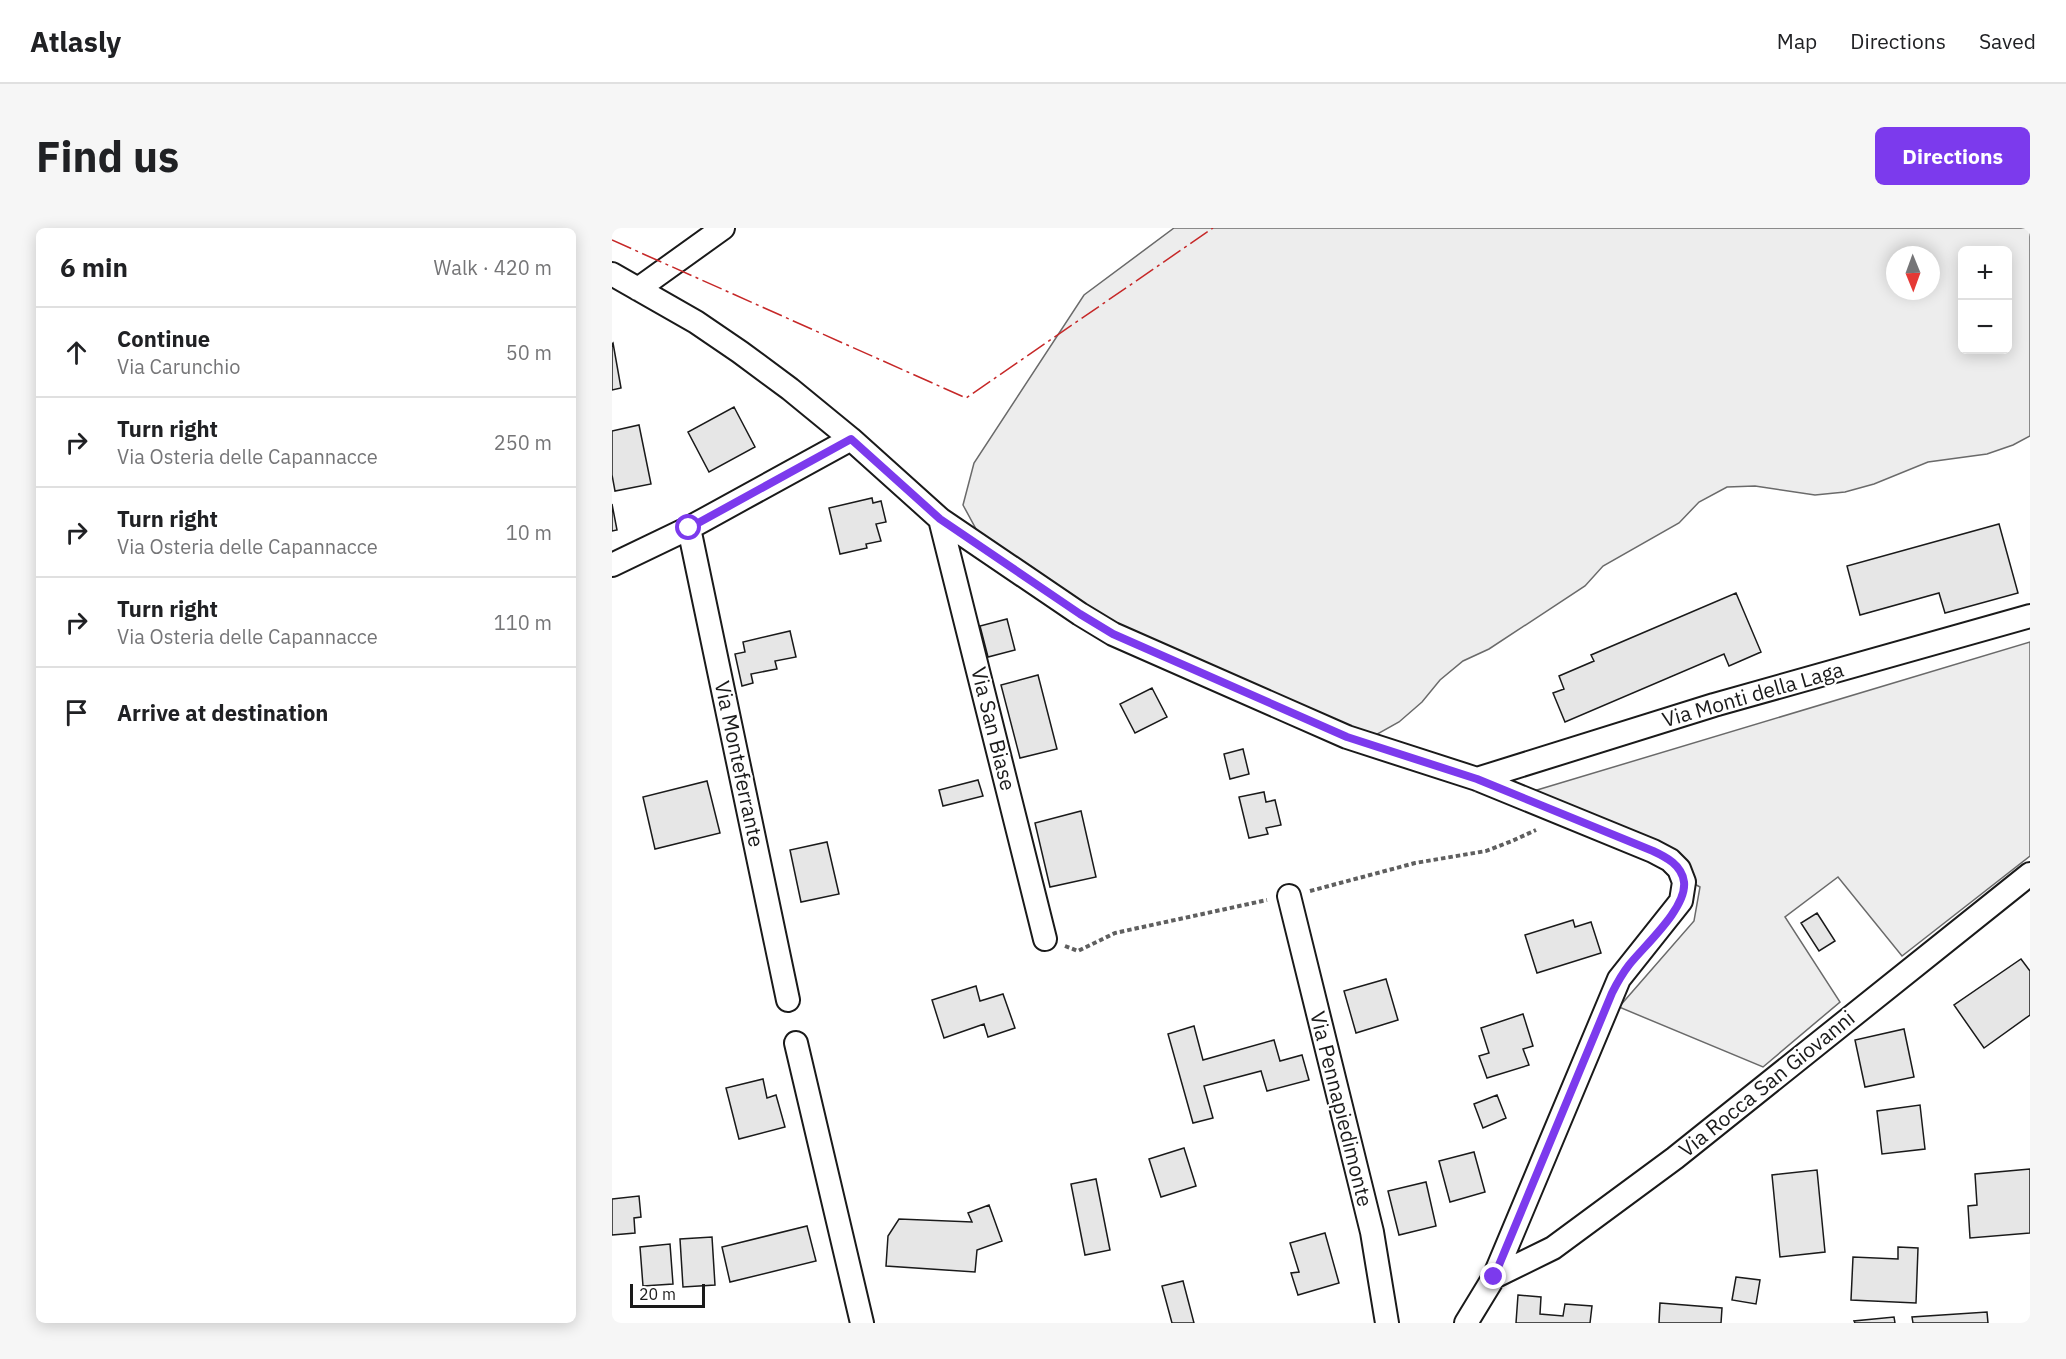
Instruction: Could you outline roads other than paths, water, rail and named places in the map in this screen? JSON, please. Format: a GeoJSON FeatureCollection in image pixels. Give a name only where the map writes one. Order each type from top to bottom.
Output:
{"type":"FeatureCollection","features":[{"type":"Feature","properties":{"kind":"street"},"geometry":{"type":"LineString","coordinates":[[638,289],[723,228]]}},
{"type":"Feature","properties":{"kind":"street"},"geometry":{"type":"LineString","coordinates":[[612,274],[696,322],[740,352],[851,439],[940,519],[1113,634],[1347,737],[1477,779],[1662,855],[1675,864],[1684,882],[1683,895],[1678,906],[1629,966],[1612,993],[1494,1277],[1466,1323]]}},
{"type":"Feature","properties":{"kind":"street"},"geometry":{"type":"LineString","coordinates":[[612,565],[689,528],[851,439]]}},
{"type":"Feature","properties":{"kind":"street","name":"Via San Biase"},"geometry":{"type":"LineString","coordinates":[[940,519],[1045,939]]}},
{"type":"Feature","properties":{"kind":"street","name":"Via Monteferrante"},"geometry":{"type":"LineString","coordinates":[[689,528],[788,1000]]}},
{"type":"Feature","properties":{"kind":"street","name":"Via Monti della Laga"},"geometry":{"type":"LineString","coordinates":[[1477,779],[1714,705],[2030,616]]}},
{"type":"Feature","properties":{"kind":"street","name":"Via Rocca San Giovanni"},"geometry":{"type":"LineString","coordinates":[[1494,1277],[1553,1248],[1675,1158],[2030,874]]}},
{"type":"Feature","properties":{"kind":"street","name":"Via Pennapiedimonte"},"geometry":{"type":"LineString","coordinates":[[1289,896],[1372,1232],[1387,1323]]}},
{"type":"Feature","properties":{"kind":"street"},"geometry":{"type":"LineString","coordinates":[[796,1043],[862,1323]]}}]}
